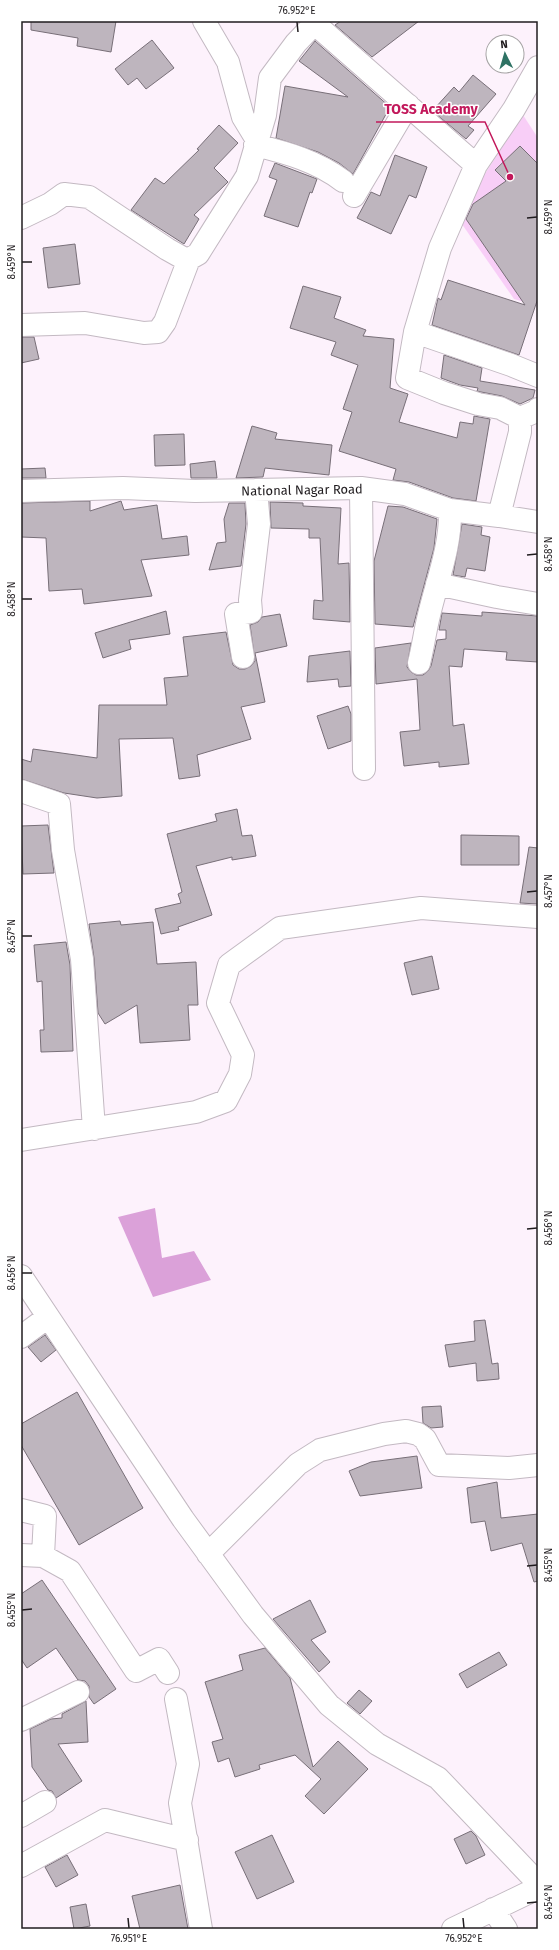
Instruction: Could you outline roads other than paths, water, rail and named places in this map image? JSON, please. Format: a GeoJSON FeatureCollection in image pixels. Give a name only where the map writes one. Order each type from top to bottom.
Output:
{"type":"FeatureCollection","features":[{"type":"Feature","properties":{"kind":"street"},"geometry":{"type":"LineString","coordinates":[[204,21],[228,62],[243,117],[256,143],[292,154],[328,170],[349,189],[408,105]]}},
{"type":"Feature","properties":{"kind":"street"},"geometry":{"type":"LineString","coordinates":[[21,324],[85,323],[144,333],[158,332],[164,322],[189,259],[198,254],[240,190],[247,176],[264,115],[270,78],[296,43],[316,22],[476,165]]}},
{"type":"Feature","properties":{"kind":"street"},"geometry":{"type":"LineString","coordinates":[[499,516],[520,432],[529,413],[478,404],[458,398],[407,378],[415,332],[440,248],[476,165],[514,108],[538,66]]}},
{"type":"Feature","properties":{"kind":"street"},"geometry":{"type":"LineString","coordinates":[[21,218],[50,204],[64,194],[89,197],[167,249],[189,259]]}},
{"type":"Feature","properties":{"kind":"street"},"geometry":{"type":"LineString","coordinates":[[415,332],[511,365],[538,376]]}},
{"type":"Feature","properties":{"kind":"street","name":"National Nagar Road"},"geometry":{"type":"LineString","coordinates":[[21,490],[123,488],[195,491],[360,488],[405,494],[450,510],[538,522]]}},
{"type":"Feature","properties":{"kind":"street"},"geometry":{"type":"LineString","coordinates":[[360,488],[364,769]]}},
{"type":"Feature","properties":{"kind":"street"},"geometry":{"type":"LineString","coordinates":[[243,657],[236,614],[251,612],[250,600],[259,524],[256,490]]}},
{"type":"Feature","properties":{"kind":"street"},"geometry":{"type":"LineString","coordinates":[[420,663],[428,616],[446,550],[450,523],[450,510]]}},
{"type":"Feature","properties":{"kind":"street"},"geometry":{"type":"LineString","coordinates":[[437,584],[538,604]]}},
{"type":"Feature","properties":{"kind":"street"},"geometry":{"type":"LineString","coordinates":[[21,790],[59,804],[63,850],[82,959],[94,1129]]}},
{"type":"Feature","properties":{"kind":"street"},"geometry":{"type":"LineString","coordinates":[[21,1140],[48,1134],[94,1129],[196,1112],[226,1100],[240,1074],[243,1055],[218,1003],[228,966],[280,928],[421,908],[538,918]]}},
{"type":"Feature","properties":{"kind":"street"},"geometry":{"type":"LineString","coordinates":[[21,1276],[183,1520],[253,1615],[329,1705],[377,1744],[438,1778],[538,1883]]}},
{"type":"Feature","properties":{"kind":"street"},"geometry":{"type":"LineString","coordinates":[[21,1337],[48,1317]]}},
{"type":"Feature","properties":{"kind":"street"},"geometry":{"type":"LineString","coordinates":[[208,1554],[298,1464],[320,1450],[384,1434],[406,1431],[418,1434],[425,1439],[439,1465],[509,1468],[538,1465]]}},
{"type":"Feature","properties":{"kind":"street"},"geometry":{"type":"LineString","coordinates":[[21,1510],[45,1516],[43,1556]]}},
{"type":"Feature","properties":{"kind":"street"},"geometry":{"type":"LineString","coordinates":[[21,1555],[43,1556],[70,1572],[136,1670],[159,1659],[168,1673]]}},
{"type":"Feature","properties":{"kind":"street"},"geometry":{"type":"LineString","coordinates":[[21,1720],[78,1692]]}},
{"type":"Feature","properties":{"kind":"street"},"geometry":{"type":"LineString","coordinates":[[176,1699],[188,1764],[180,1803],[201,1929]]}},
{"type":"Feature","properties":{"kind":"street"},"geometry":{"type":"LineString","coordinates":[[21,1816],[45,1802]]}},
{"type":"Feature","properties":{"kind":"street"},"geometry":{"type":"LineString","coordinates":[[21,1866],[105,1820],[187,1840]]}},
{"type":"Feature","properties":{"kind":"street"},"geometry":{"type":"LineString","coordinates":[[453,1929],[538,1888]]}},
{"type":"Feature","properties":{"kind":"street"},"geometry":{"type":"LineString","coordinates":[[493,1909],[506,1929]]}},
{"type":"Feature","properties":{"kind":"place","name":"TOSS Academy"},"geometry":{"type":"Point","coordinates":[510,177]}}]}
